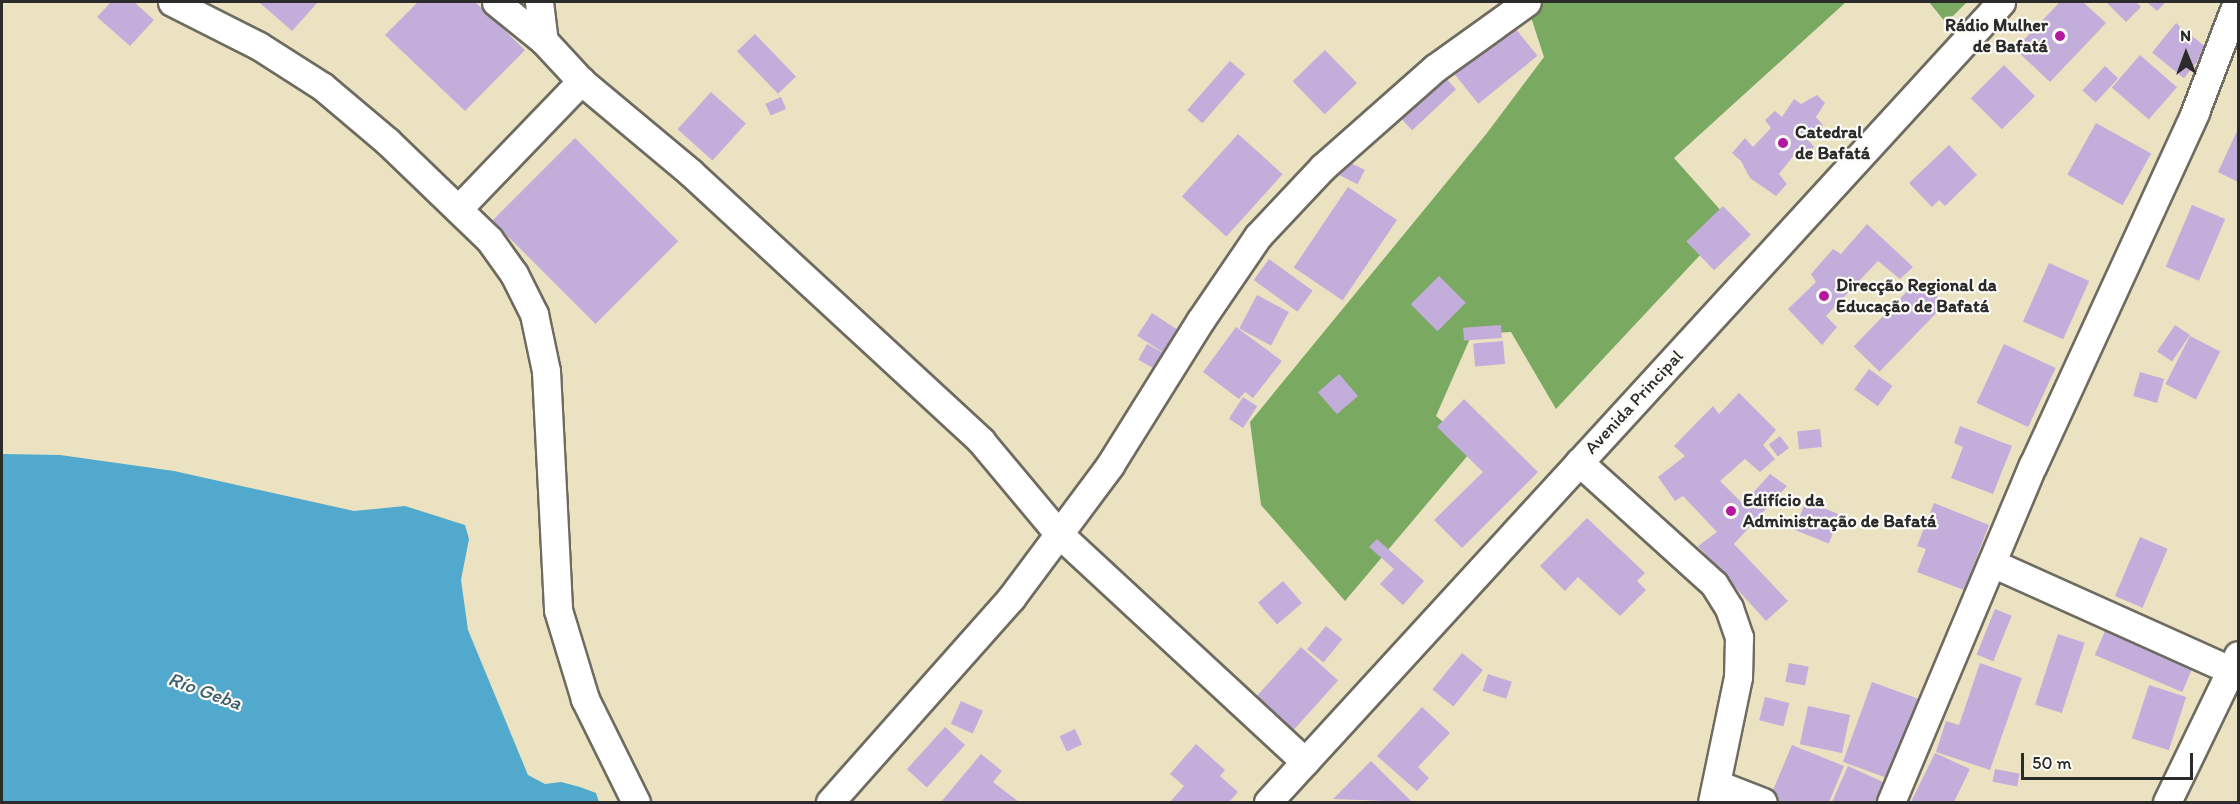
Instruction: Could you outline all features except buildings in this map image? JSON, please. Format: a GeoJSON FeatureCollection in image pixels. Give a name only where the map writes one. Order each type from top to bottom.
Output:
{"type":"FeatureCollection","features":[{"type":"Feature","properties":{"kind":"street"},"geometry":{"type":"LineString","coordinates":[[172,2],[259,46],[323,87],[489,239],[514,274],[534,314],[546,372],[558,610],[585,699],[636,802]]}},
{"type":"Feature","properties":{"kind":"street"},"geometry":{"type":"LineString","coordinates":[[496,2],[543,41],[581,81],[691,173],[981,441],[1057,532],[1305,762]]}},
{"type":"Feature","properties":{"kind":"street"},"geometry":{"type":"LineString","coordinates":[[539,2],[543,41]]}},
{"type":"Feature","properties":{"kind":"street"},"geometry":{"type":"LineString","coordinates":[[830,802],[1011,598],[1057,532],[1110,465],[1200,321],[1258,236],[1323,167],[1435,68],[1527,2]]}},
{"type":"Feature","properties":{"kind":"street","name":"Avenida Principal"},"geometry":{"type":"LineString","coordinates":[[1268,802],[2001,2]]}},
{"type":"Feature","properties":{"kind":"street"},"geometry":{"type":"LineString","coordinates":[[1891,802],[2120,268],[2195,112],[2237,2]]}},
{"type":"Feature","properties":{"kind":"street"},"geometry":{"type":"LineString","coordinates":[[458,209],[581,81]]}},
{"type":"Feature","properties":{"kind":"street"},"geometry":{"type":"LineString","coordinates":[[1579,462],[1714,584],[1729,608],[1739,638],[1738,677],[1714,793],[1763,802]]}},
{"type":"Feature","properties":{"kind":"street"},"geometry":{"type":"LineString","coordinates":[[1992,563],[2234,663],[2167,802]]}},
{"type":"Feature","properties":{"kind":"green space"},"geometry":{"type":"Polygon","coordinates":[[[1526,2],[1846,2],[1674,158],[1731,222],[1556,409],[1511,332],[1472,334],[1436,416],[1474,448],[1345,601],[1261,505],[1250,422],[1487,133],[1544,57],[1526,2]]]}},
{"type":"Feature","properties":{"kind":"green space"},"geometry":{"type":"Polygon","coordinates":[[[1929,2],[1967,2],[1946,23],[1929,2]]]}},
{"type":"Feature","properties":{"kind":"water","name":"Río Geba"},"geometry":{"type":"Polygon","coordinates":[[[2,454],[60,455],[174,471],[354,511],[405,506],[465,525],[469,539],[461,580],[468,630],[528,775],[545,784],[561,782],[596,793],[599,802],[2,802],[2,454]]]}},
{"type":"Feature","properties":{"kind":"place","name":"Rádio Mulher de Bafatá"},"geometry":{"type":"Point","coordinates":[2060,36]}},
{"type":"Feature","properties":{"kind":"place","name":"Catedral de Bafatá"},"geometry":{"type":"Point","coordinates":[1783,143]}},
{"type":"Feature","properties":{"kind":"place","name":"Direcção Regional da Educação de Bafatá"},"geometry":{"type":"Point","coordinates":[1824,296]}},
{"type":"Feature","properties":{"kind":"place","name":"Edifício da Administração de Bafatá"},"geometry":{"type":"Point","coordinates":[1731,511]}}]}
